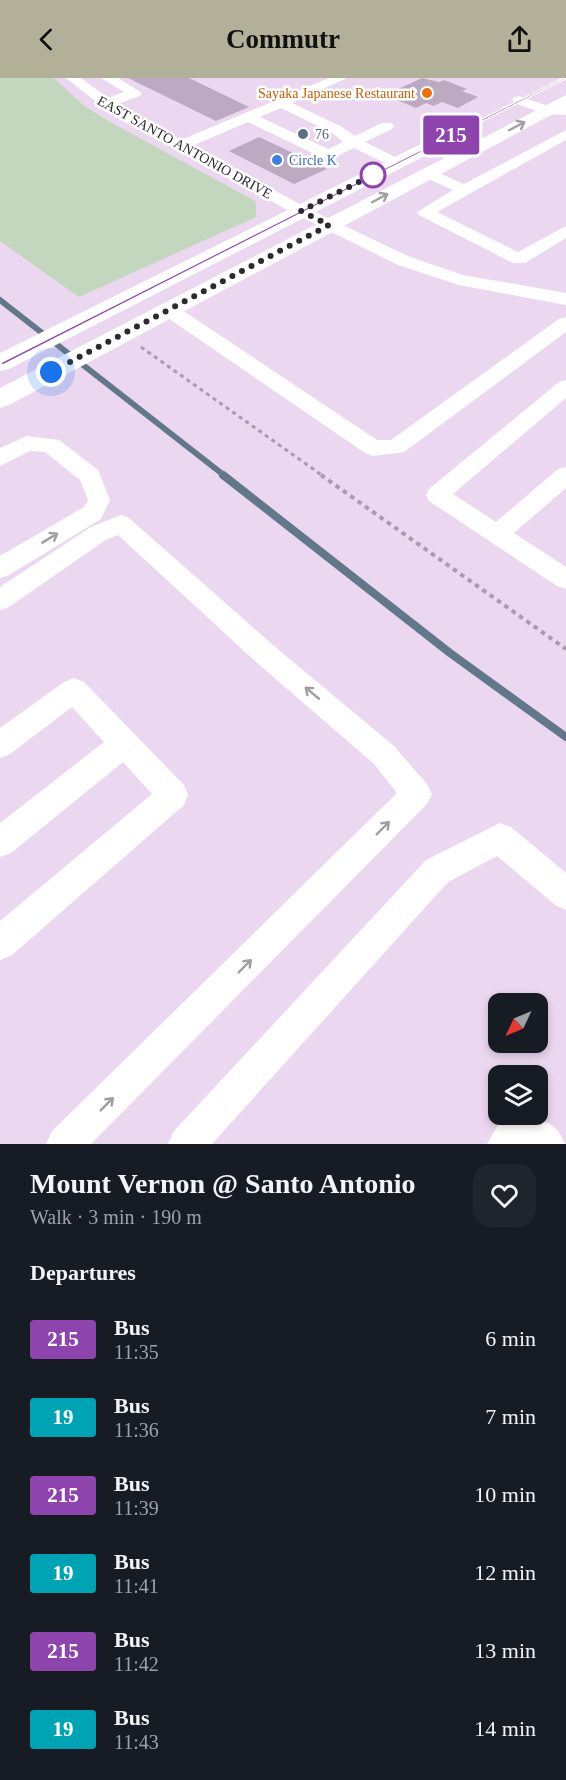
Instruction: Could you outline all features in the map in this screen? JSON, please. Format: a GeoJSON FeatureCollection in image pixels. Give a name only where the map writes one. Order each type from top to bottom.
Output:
{"type":"FeatureCollection","features":[{"type":"Feature","properties":{"kind":"main road"},"geometry":{"type":"LineString","coordinates":[[511,104],[544,88]]}},
{"type":"Feature","properties":{"kind":"main road"},"geometry":{"type":"LineString","coordinates":[[0,399],[566,100]]}},
{"type":"Feature","properties":{"kind":"main road"},"geometry":{"type":"LineString","coordinates":[[0,363],[465,128]]}},
{"type":"Feature","properties":{"kind":"street","name":"EAST SANTO ANTONIO DRIVE"},"geometry":{"type":"LineString","coordinates":[[73,78],[105,104],[180,146],[301,211],[432,272],[522,292],[566,299]]}},
{"type":"Feature","properties":{"kind":"street"},"geometry":{"type":"LineString","coordinates":[[105,104],[135,93],[108,78]]}},
{"type":"Feature","properties":{"kind":"street"},"geometry":{"type":"LineString","coordinates":[[180,146],[340,78]]}},
{"type":"Feature","properties":{"kind":"street"},"geometry":{"type":"LineString","coordinates":[[281,104],[337,130],[353,142],[396,163]]}},
{"type":"Feature","properties":{"kind":"street"},"geometry":{"type":"LineString","coordinates":[[511,104],[566,111]]}},
{"type":"Feature","properties":{"kind":"street"},"geometry":{"type":"LineString","coordinates":[[546,110],[551,120],[566,126]]}},
{"type":"Feature","properties":{"kind":"street"},"geometry":{"type":"LineString","coordinates":[[249,117],[328,155],[387,126]]}},
{"type":"Feature","properties":{"kind":"street"},"geometry":{"type":"LineString","coordinates":[[519,259],[425,212],[566,134]]}},
{"type":"Feature","properties":{"kind":"street"},"geometry":{"type":"LineString","coordinates":[[427,173],[465,190]]}},
{"type":"Feature","properties":{"kind":"street"},"geometry":{"type":"LineString","coordinates":[[519,259],[566,231]]}},
{"type":"Feature","properties":{"kind":"street"},"geometry":{"type":"LineString","coordinates":[[519,259],[522,292]]}},
{"type":"Feature","properties":{"kind":"street"},"geometry":{"type":"LineString","coordinates":[[169,310],[373,448],[396,447],[566,323]]}},
{"type":"Feature","properties":{"kind":"street"},"geometry":{"type":"LineString","coordinates":[[560,400],[437,495],[566,579]]}},
{"type":"Feature","properties":{"kind":"street"},"geometry":{"type":"LineString","coordinates":[[0,458],[27,442],[51,445],[90,476],[99,500],[93,513],[0,568]]}},
{"type":"Feature","properties":{"kind":"street"},"geometry":{"type":"LineString","coordinates":[[497,534],[566,475]]}},
{"type":"Feature","properties":{"kind":"street"},"geometry":{"type":"LineString","coordinates":[[0,600],[99,533],[121,524],[264,652],[384,755],[417,794],[65,1144]]}},
{"type":"Feature","properties":{"kind":"street"},"geometry":{"type":"LineString","coordinates":[[0,745],[74,690],[173,795],[0,943]]}},
{"type":"Feature","properties":{"kind":"street"},"geometry":{"type":"LineString","coordinates":[[0,842],[124,743]]}},
{"type":"Feature","properties":{"kind":"street"},"geometry":{"type":"LineString","coordinates":[[187,1144],[437,871],[500,838],[566,894]]}},
{"type":"Feature","properties":{"kind":"street"},"geometry":{"type":"LineString","coordinates":[[506,1144],[512,1136],[541,1139],[546,1144]]}},
{"type":"Feature","properties":{"kind":"path"},"geometry":{"type":"LineString","coordinates":[[150,355],[566,649]]}},
{"type":"Feature","properties":{"kind":"green space"},"geometry":{"type":"Polygon","coordinates":[[[0,78],[54,78],[83,105],[110,122],[257,202],[253,203],[256,205],[256,217],[79,297],[0,241],[0,78]]]}},
{"type":"Feature","properties":{"kind":"building"},"geometry":{"type":"Polygon","coordinates":[[[128,78],[189,78],[249,107],[216,121],[128,78]]]}},
{"type":"Feature","properties":{"kind":"building","name":"Sayaka Japanese Restaurant"},"geometry":{"type":"Polygon","coordinates":[[[422,78],[439,82],[444,80],[467,89],[462,91],[478,97],[458,108],[442,102],[434,106],[426,103],[416,108],[385,95],[422,78]]]}},
{"type":"Feature","properties":{"kind":"building","name":"Circle K"},"geometry":{"type":"Polygon","coordinates":[[[259,137],[327,169],[294,184],[229,151],[259,137]]]}},
{"type":"Feature","properties":{"kind":"waterway"},"geometry":{"type":"LineString","coordinates":[[0,300],[225,476]]}},
{"type":"Feature","properties":{"kind":"waterway"},"geometry":{"type":"LineString","coordinates":[[223,475],[450,653],[566,737]]}},
{"type":"Feature","properties":{"kind":"bus line","name":"215"},"geometry":{"type":"LineString","coordinates":[[0,363],[563,78]]}},
{"type":"Feature","properties":{"kind":"place","name":"Sayaka Japanese Restaurant"},"geometry":{"type":"Point","coordinates":[427,93]}},
{"type":"Feature","properties":{"kind":"place","name":"76"},"geometry":{"type":"Point","coordinates":[303,134]}},
{"type":"Feature","properties":{"kind":"place","name":"Circle K"},"geometry":{"type":"Point","coordinates":[277,160]}},
{"type":"Feature","properties":{"kind":"route"},"geometry":{"type":"LineString","coordinates":[[51,372],[329,225],[301,211],[375,174],[373,175]]}}]}
